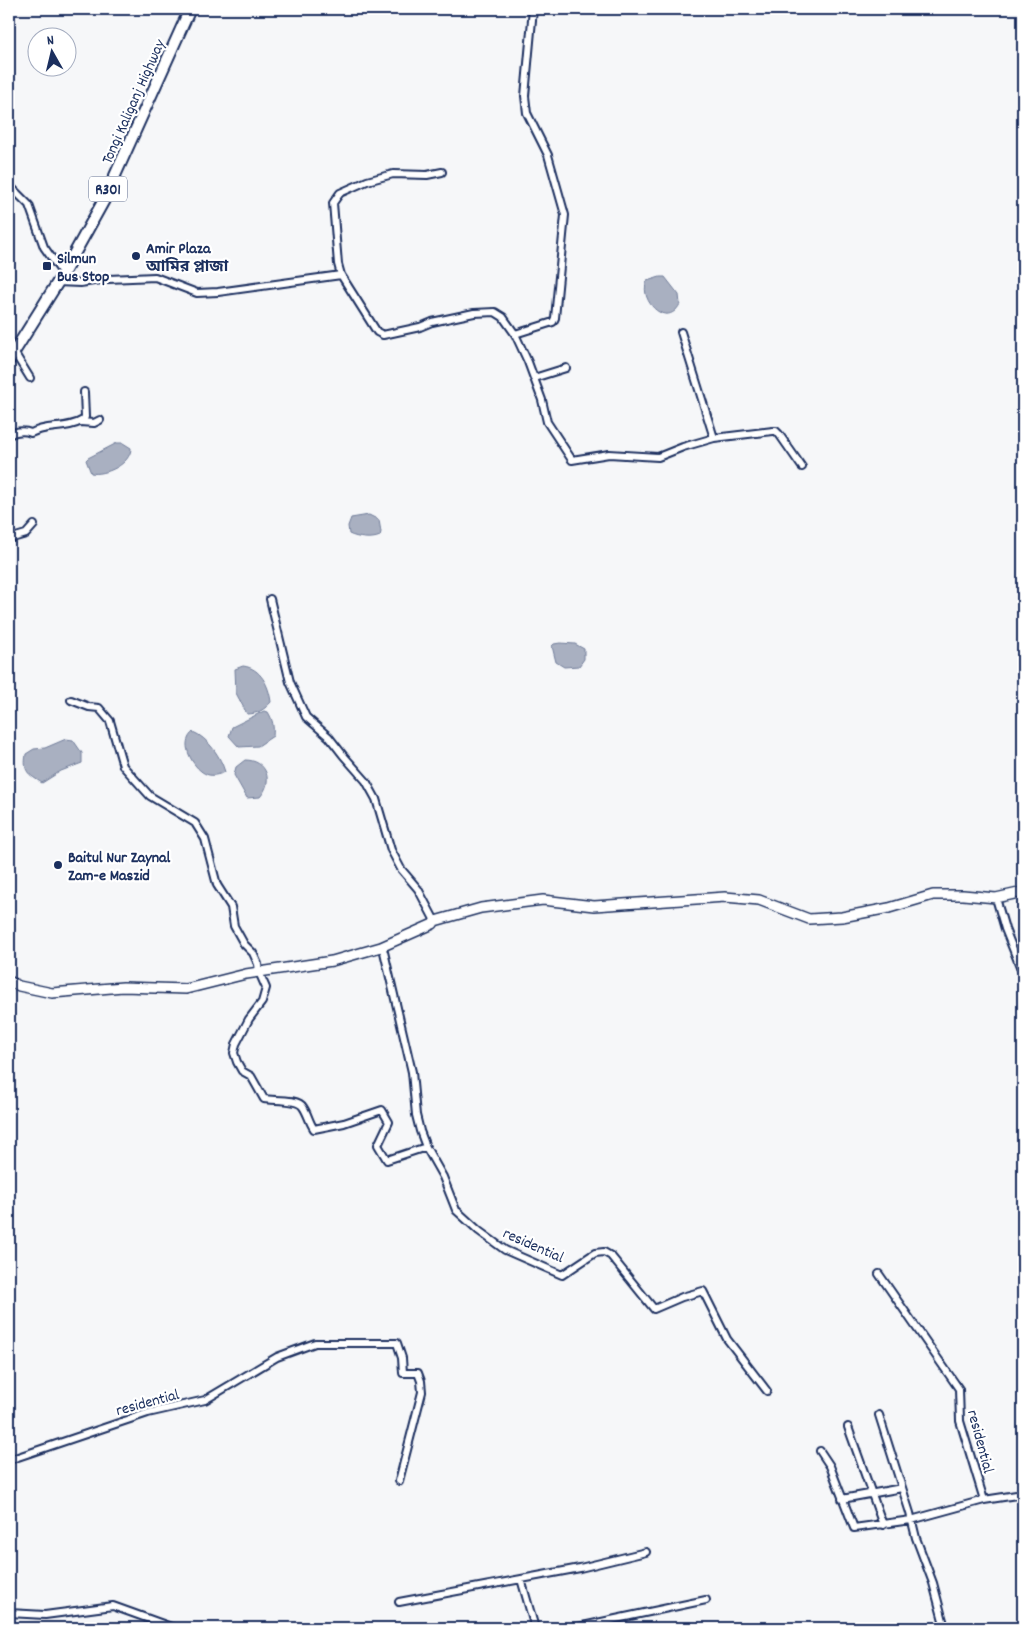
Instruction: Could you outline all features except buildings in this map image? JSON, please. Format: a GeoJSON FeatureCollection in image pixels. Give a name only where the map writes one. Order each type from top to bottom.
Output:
{"type":"FeatureCollection","features":[{"type":"Feature","properties":{"kind":"main road","name":"Tongi Kaliganj Highway"},"geometry":{"type":"LineString","coordinates":[[11,356],[60,278],[104,200],[190,9]]}},
{"type":"Feature","properties":{"kind":"street"},"geometry":{"type":"LineString","coordinates":[[515,334],[553,322],[555,318],[565,215],[548,155],[527,113],[525,96],[533,9]]}},
{"type":"Feature","properties":{"kind":"street"},"geometry":{"type":"LineString","coordinates":[[442,172],[393,174],[340,193],[333,203],[338,264],[341,275],[377,332],[383,335],[474,312],[495,312],[503,317],[515,334],[528,362],[547,422],[572,460],[609,454],[658,457],[682,447],[714,438],[776,431],[802,467]]}},
{"type":"Feature","properties":{"kind":"street"},"geometry":{"type":"LineString","coordinates":[[9,185],[28,205],[44,247],[60,278],[80,283],[108,279],[155,277],[197,293],[218,292],[341,275]]}},
{"type":"Feature","properties":{"kind":"street"},"geometry":{"type":"LineString","coordinates":[[681,332],[714,438]]}},
{"type":"Feature","properties":{"kind":"street"},"geometry":{"type":"LineString","coordinates":[[11,356],[30,378]]}},
{"type":"Feature","properties":{"kind":"street"},"geometry":{"type":"LineString","coordinates":[[534,378],[566,368]]}},
{"type":"Feature","properties":{"kind":"street"},"geometry":{"type":"LineString","coordinates":[[79,423],[86,417],[84,392]]}},
{"type":"Feature","properties":{"kind":"street"},"geometry":{"type":"LineString","coordinates":[[9,436],[13,433],[24,431],[30,433],[35,430],[58,428],[79,423],[94,423],[100,420]]}},
{"type":"Feature","properties":{"kind":"street"},"geometry":{"type":"LineString","coordinates":[[9,539],[26,534],[34,525]]}},
{"type":"Feature","properties":{"kind":"street"},"geometry":{"type":"LineString","coordinates":[[270,599],[290,682],[306,717],[329,737],[366,781],[376,799],[391,850],[401,869],[418,889],[435,921]]}},
{"type":"Feature","properties":{"kind":"street"},"geometry":{"type":"LineString","coordinates":[[72,700],[89,707],[98,708],[110,721],[123,766],[150,796],[195,823],[205,839],[216,886],[231,907],[234,926],[244,944],[253,953],[266,988],[262,1002],[249,1019],[236,1044],[234,1053],[242,1071],[251,1076],[264,1099],[296,1101],[302,1105],[314,1129],[344,1123],[382,1110],[389,1122],[378,1144],[386,1160],[426,1147]]}},
{"type":"Feature","properties":{"kind":"street"},"geometry":{"type":"LineString","coordinates":[[9,981],[18,986],[52,993],[123,987],[186,989],[246,974],[332,961],[381,947],[434,924],[435,921],[480,908],[543,900],[594,906],[715,898],[746,898],[759,900],[809,919],[842,917],[888,908],[933,895],[996,898],[1023,892]]}},
{"type":"Feature","properties":{"kind":"street"},"geometry":{"type":"LineString","coordinates":[[996,898],[1023,974]]}},
{"type":"Feature","properties":{"kind":"street","name":"residential"},"geometry":{"type":"LineString","coordinates":[[381,947],[384,952],[412,1072],[416,1115],[426,1147],[443,1177],[456,1210],[479,1231],[505,1250],[562,1275],[595,1253],[604,1252],[611,1256],[654,1309],[682,1297],[703,1291],[728,1340],[767,1391]]}},
{"type":"Feature","properties":{"kind":"street","name":"residential"},"geometry":{"type":"LineString","coordinates":[[879,1274],[959,1389],[960,1421],[984,1500]]}},
{"type":"Feature","properties":{"kind":"street","name":"residential"},"geometry":{"type":"LineString","coordinates":[[9,1460],[148,1413],[205,1400],[277,1357],[315,1343],[397,1343],[402,1358],[403,1373],[418,1374],[422,1392],[400,1481]]}},
{"type":"Feature","properties":{"kind":"street"},"geometry":{"type":"LineString","coordinates":[[879,1415],[918,1543],[934,1584],[945,1628]]}},
{"type":"Feature","properties":{"kind":"street"},"geometry":{"type":"LineString","coordinates":[[848,1427],[883,1525]]}},
{"type":"Feature","properties":{"kind":"street"},"geometry":{"type":"LineString","coordinates":[[820,1451],[830,1466],[854,1528],[912,1520],[984,1500],[1023,1494]]}},
{"type":"Feature","properties":{"kind":"street"},"geometry":{"type":"LineString","coordinates":[[842,1498],[902,1488]]}},
{"type":"Feature","properties":{"kind":"street"},"geometry":{"type":"LineString","coordinates":[[400,1602],[580,1568],[646,1552]]}},
{"type":"Feature","properties":{"kind":"street"},"geometry":{"type":"LineString","coordinates":[[521,1579],[535,1628]]}},
{"type":"Feature","properties":{"kind":"street"},"geometry":{"type":"LineString","coordinates":[[573,1628],[706,1600]]}},
{"type":"Feature","properties":{"kind":"street"},"geometry":{"type":"LineString","coordinates":[[9,1613],[45,1615],[113,1606],[174,1628]]}},
{"type":"Feature","properties":{"kind":"water"},"geometry":{"type":"Polygon","coordinates":[[[665,277],[679,295],[680,304],[674,311],[668,314],[661,313],[655,309],[650,303],[645,289],[647,281],[665,277]]]}},
{"type":"Feature","properties":{"kind":"water"},"geometry":{"type":"Polygon","coordinates":[[[117,443],[123,443],[131,448],[127,459],[110,471],[91,473],[86,460],[117,443]]]}},
{"type":"Feature","properties":{"kind":"water"},"geometry":{"type":"Polygon","coordinates":[[[369,515],[379,520],[380,536],[364,538],[349,534],[348,526],[351,518],[369,515]]]}},
{"type":"Feature","properties":{"kind":"water"},"geometry":{"type":"Polygon","coordinates":[[[560,643],[575,644],[584,649],[584,659],[579,666],[564,667],[556,662],[552,646],[560,643]]]}},
{"type":"Feature","properties":{"kind":"water"},"geometry":{"type":"Polygon","coordinates":[[[243,666],[255,670],[259,674],[266,684],[270,696],[271,702],[264,709],[255,713],[247,714],[236,693],[235,669],[243,666]]]}},
{"type":"Feature","properties":{"kind":"water"},"geometry":{"type":"Polygon","coordinates":[[[264,711],[268,712],[271,718],[273,736],[258,746],[239,747],[229,736],[232,727],[264,711]]]}},
{"type":"Feature","properties":{"kind":"water"},"geometry":{"type":"Polygon","coordinates":[[[193,732],[204,739],[213,749],[225,772],[209,775],[200,770],[192,761],[187,744],[193,732]]]}},
{"type":"Feature","properties":{"kind":"water"},"geometry":{"type":"Polygon","coordinates":[[[66,739],[73,740],[82,753],[82,763],[61,771],[42,783],[30,775],[25,765],[26,754],[34,749],[45,748],[66,739]]]}},
{"type":"Feature","properties":{"kind":"water"},"geometry":{"type":"Polygon","coordinates":[[[245,760],[259,764],[266,772],[267,784],[260,797],[247,798],[234,775],[236,767],[245,760]]]}},
{"type":"Feature","properties":{"kind":"place","name":"Amir Plaza আমির প্লাজা"},"geometry":{"type":"Point","coordinates":[136,256]}},
{"type":"Feature","properties":{"kind":"place","name":"Silmun Bus Stop"},"geometry":{"type":"Point","coordinates":[47,266]}},
{"type":"Feature","properties":{"kind":"place","name":"Baitul Nur Zaynal Zam-e Maszid"},"geometry":{"type":"Point","coordinates":[58,865]}}]}
